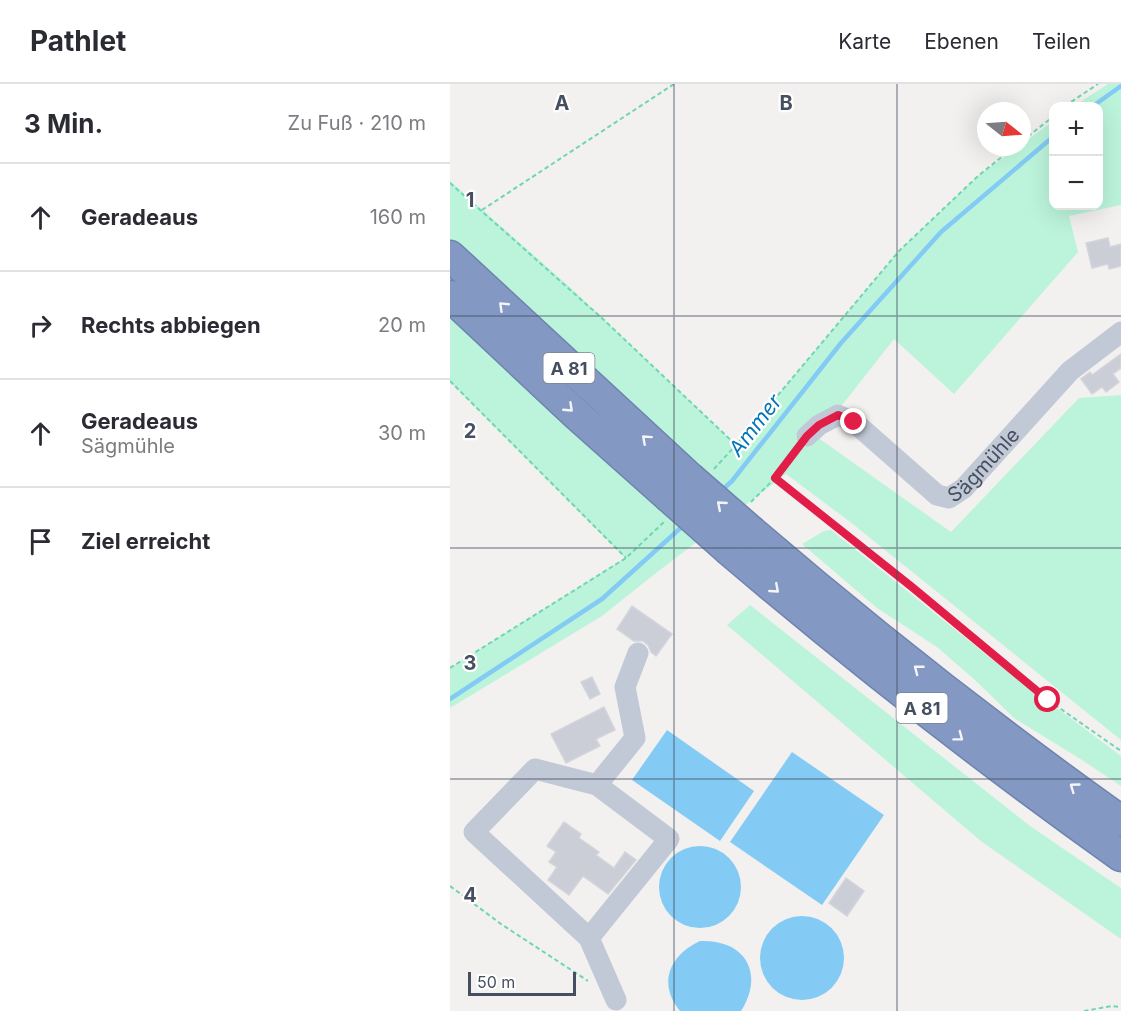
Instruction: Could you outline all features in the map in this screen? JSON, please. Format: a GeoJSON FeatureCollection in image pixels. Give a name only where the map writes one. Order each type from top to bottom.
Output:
{"type":"FeatureCollection","features":[{"type":"Feature","properties":{"kind":"highway","name":"A 81"},"geometry":{"type":"LineString","coordinates":[[450,256],[684,491],[741,541],[903,694],[1121,856]]}},
{"type":"Feature","properties":{"kind":"highway","name":"A 81"},"geometry":{"type":"LineString","coordinates":[[450,296],[577,415],[684,491]]}},
{"type":"Feature","properties":{"kind":"highway","name":"A 81"},"geometry":{"type":"LineString","coordinates":[[741,541],[849,614],[949,693],[1121,821]]}},
{"type":"Feature","properties":{"kind":"lane","name":"Sägmühle"},"geometry":{"type":"LineString","coordinates":[[807,436],[819,425],[838,415],[854,422],[938,495],[949,498],[964,488],[1070,371],[1121,332]]}},
{"type":"Feature","properties":{"kind":"lane"},"geometry":{"type":"LineString","coordinates":[[597,785],[635,738],[625,687],[638,653]]}},
{"type":"Feature","properties":{"kind":"lane"},"geometry":{"type":"LineString","coordinates":[[589,938],[669,838],[597,785],[535,769],[474,832],[589,938],[616,1000]]}},
{"type":"Feature","properties":{"kind":"path"},"geometry":{"type":"LineString","coordinates":[[482,210],[674,84]]}},
{"type":"Feature","properties":{"kind":"path"},"geometry":{"type":"LineString","coordinates":[[1071,102],[1098,84]]}},
{"type":"Feature","properties":{"kind":"path"},"geometry":{"type":"LineString","coordinates":[[1031,134],[1049,119]]}},
{"type":"Feature","properties":{"kind":"path"},"geometry":{"type":"LineString","coordinates":[[450,668],[626,558],[684,491],[736,446],[899,250],[978,176],[1003,156]]}},
{"type":"Feature","properties":{"kind":"path"},"geometry":{"type":"LineString","coordinates":[[450,183],[604,320],[736,446]]}},
{"type":"Feature","properties":{"kind":"path"},"geometry":{"type":"LineString","coordinates":[[450,381],[626,558]]}},
{"type":"Feature","properties":{"kind":"path"},"geometry":{"type":"LineString","coordinates":[[807,436],[775,478],[912,587],[1048,700],[1121,752]]}},
{"type":"Feature","properties":{"kind":"path"},"geometry":{"type":"LineString","coordinates":[[450,886],[501,924],[587,981]]}},
{"type":"Feature","properties":{"kind":"path"},"geometry":{"type":"LineString","coordinates":[[1084,1011],[1112,1006],[1121,1007]]}},
{"type":"Feature","properties":{"kind":"green space"},"geometry":{"type":"Polygon","coordinates":[[[1108,84],[1121,84],[1121,205],[1103,209],[1103,102],[1080,102],[1108,84]]]}},
{"type":"Feature","properties":{"kind":"green space"},"geometry":{"type":"Polygon","coordinates":[[[1049,124],[1049,210],[1097,210],[1069,216],[1078,252],[954,394],[894,339],[817,437],[951,532],[1079,398],[1121,395],[1121,740],[849,521],[786,474],[602,616],[450,708],[450,668],[625,558],[450,382],[450,181],[573,290],[736,445],[899,251],[978,176],[1006,156],[1031,156],[1031,137],[1049,124]]]}},
{"type":"Feature","properties":{"kind":"green space"},"geometry":{"type":"Polygon","coordinates":[[[831,530],[993,660],[1121,756],[1121,786],[1014,718],[937,647],[877,608],[802,544],[824,531],[831,530]]]}},
{"type":"Feature","properties":{"kind":"green space"},"geometry":{"type":"Polygon","coordinates":[[[750,605],[1030,826],[1121,888],[1121,939],[982,842],[727,625],[750,605]]]}},
{"type":"Feature","properties":{"kind":"water"},"geometry":{"type":"Polygon","coordinates":[[[667,730],[754,791],[720,841],[632,780],[667,730]]]}},
{"type":"Feature","properties":{"kind":"water"},"geometry":{"type":"Polygon","coordinates":[[[792,752],[884,815],[822,905],[730,842],[792,752]]]}},
{"type":"Feature","properties":{"kind":"water"},"geometry":{"type":"Polygon","coordinates":[[[700,846],[716,849],[729,858],[738,871],[741,887],[738,903],[729,916],[716,925],[700,928],[684,925],[671,916],[662,903],[659,887],[662,871],[671,858],[684,849],[700,846]]]}},
{"type":"Feature","properties":{"kind":"water"},"geometry":{"type":"Polygon","coordinates":[[[802,916],[818,919],[832,928],[841,942],[844,958],[841,974],[832,988],[818,997],[802,1000],[786,997],[772,988],[763,974],[760,958],[763,942],[772,928],[786,919],[802,916]]]}},
{"type":"Feature","properties":{"kind":"water"},"geometry":{"type":"Polygon","coordinates":[[[700,941],[729,946],[739,952],[746,961],[751,984],[741,1011],[680,1011],[673,1001],[668,980],[674,962],[681,954],[700,941]]]}},
{"type":"Feature","properties":{"kind":"building"},"geometry":{"type":"Polygon","coordinates":[[[1108,238],[1110,247],[1121,244],[1121,266],[1109,269],[1108,264],[1092,268],[1086,243],[1108,238]]]}},
{"type":"Feature","properties":{"kind":"building"},"geometry":{"type":"Polygon","coordinates":[[[1121,354],[1121,368],[1113,374],[1119,382],[1106,392],[1102,387],[1092,394],[1081,379],[1090,372],[1092,375],[1121,354]]]}},
{"type":"Feature","properties":{"kind":"building"},"geometry":{"type":"Polygon","coordinates":[[[632,606],[672,634],[656,656],[643,641],[634,641],[617,629],[632,606]]]}},
{"type":"Feature","properties":{"kind":"building"},"geometry":{"type":"Polygon","coordinates":[[[592,677],[600,694],[590,699],[581,682],[592,677]]]}},
{"type":"Feature","properties":{"kind":"building"},"geometry":{"type":"Polygon","coordinates":[[[604,707],[615,730],[596,739],[600,746],[566,763],[551,734],[604,707]]]}},
{"type":"Feature","properties":{"kind":"building"},"geometry":{"type":"Polygon","coordinates":[[[564,822],[581,834],[579,838],[599,852],[596,855],[614,868],[625,852],[636,860],[608,894],[583,876],[569,895],[548,880],[557,867],[549,862],[556,852],[547,846],[564,822]]]}},
{"type":"Feature","properties":{"kind":"building"},"geometry":{"type":"Polygon","coordinates":[[[846,878],[864,891],[847,916],[829,903],[846,878]]]}},
{"type":"Feature","properties":{"kind":"waterway","name":"Ammer"},"geometry":{"type":"LineString","coordinates":[[1099,102],[1121,86]]}},
{"type":"Feature","properties":{"kind":"waterway","name":"Ammer"},"geometry":{"type":"LineString","coordinates":[[720,492],[732,481],[841,343],[941,232],[1049,140]]}},
{"type":"Feature","properties":{"kind":"waterway","name":"Ammer"},"geometry":{"type":"LineString","coordinates":[[450,699],[602,599],[685,524]]}},
{"type":"Feature","properties":{"kind":"route"},"geometry":{"type":"LineString","coordinates":[[854,422],[838,415],[819,425],[807,436],[775,478],[912,587],[1048,700]]}}]}
